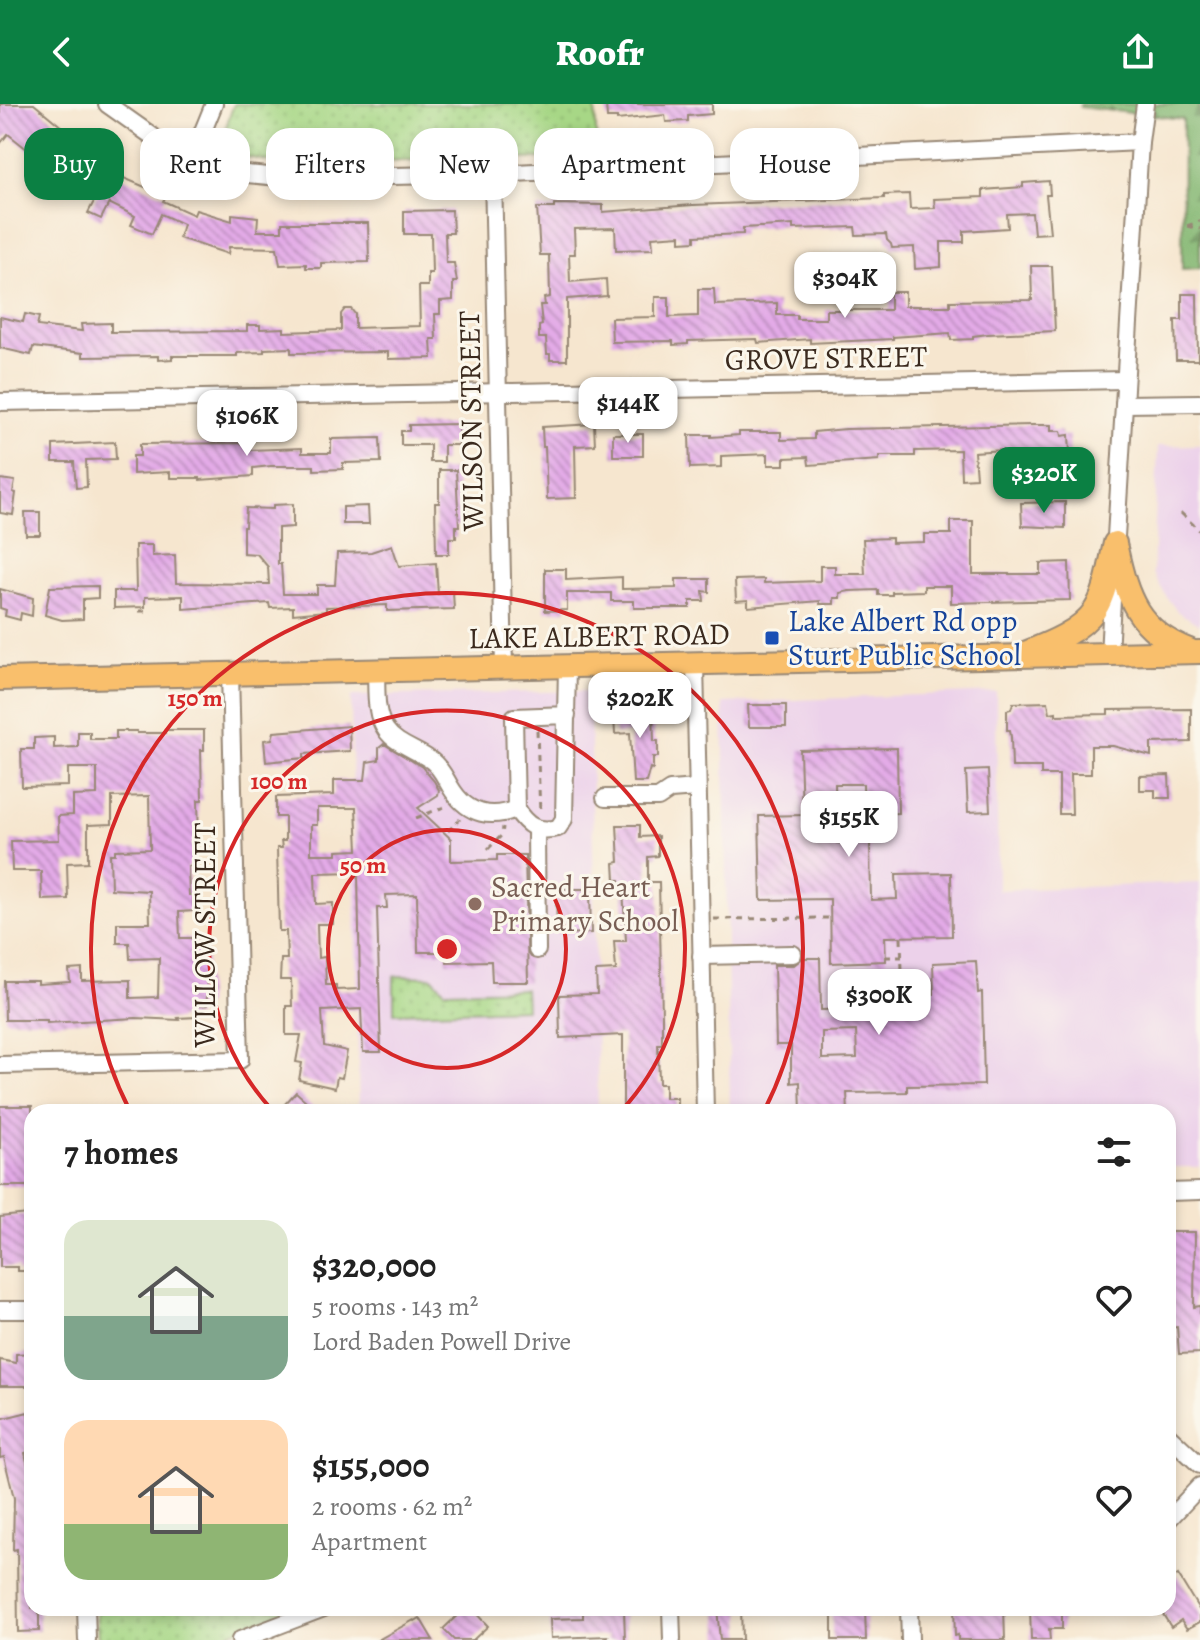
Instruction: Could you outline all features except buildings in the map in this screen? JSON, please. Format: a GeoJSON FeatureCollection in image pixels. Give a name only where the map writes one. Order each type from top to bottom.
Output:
{"type":"FeatureCollection","features":[{"type":"Feature","properties":{"kind":"main road"},"geometry":{"type":"LineString","coordinates":[[1115,543],[1129,598],[1139,615],[1156,633],[1173,644],[1198,652]]}},
{"type":"Feature","properties":{"kind":"main road"},"geometry":{"type":"LineString","coordinates":[[1012,658],[1065,634],[1081,624],[1094,610],[1115,543]]}},
{"type":"Feature","properties":{"kind":"main road","name":"LAKE ALBERT ROAD"},"geometry":{"type":"LineString","coordinates":[[0,679],[1198,652]]}},
{"type":"Feature","properties":{"kind":"street"},"geometry":{"type":"LineString","coordinates":[[107,104],[141,128]]}},
{"type":"Feature","properties":{"kind":"street"},"geometry":{"type":"LineString","coordinates":[[204,128],[214,104]]}},
{"type":"Feature","properties":{"kind":"street"},"geometry":{"type":"LineString","coordinates":[[1109,655],[1140,142],[1145,104]]}},
{"type":"Feature","properties":{"kind":"street"},"geometry":{"type":"LineString","coordinates":[[518,173],[1140,142]]}},
{"type":"Feature","properties":{"kind":"street"},"geometry":{"type":"LineString","coordinates":[[250,174],[290,178],[410,176]]}},
{"type":"Feature","properties":{"kind":"street","name":"WILSON STREET"},"geometry":{"type":"LineString","coordinates":[[494,200],[504,667]]}},
{"type":"Feature","properties":{"kind":"street","name":"GROVE STREET"},"geometry":{"type":"LineString","coordinates":[[0,402],[1125,380]]}},
{"type":"Feature","properties":{"kind":"street"},"geometry":{"type":"LineString","coordinates":[[1124,404],[1200,403]]}},
{"type":"Feature","properties":{"kind":"street"},"geometry":{"type":"LineString","coordinates":[[695,664],[705,1104]]}},
{"type":"Feature","properties":{"kind":"street"},"geometry":{"type":"LineString","coordinates":[[567,666],[567,715],[564,819],[558,828],[546,831],[536,829],[524,821],[516,809],[514,717],[567,715]]}},
{"type":"Feature","properties":{"kind":"street"},"geometry":{"type":"LineString","coordinates":[[376,670],[377,707],[386,731],[444,771],[452,790],[481,815],[501,815],[516,809]]}},
{"type":"Feature","properties":{"kind":"street","name":"WILLOW STREET"},"geometry":{"type":"LineString","coordinates":[[0,1065],[240,1060],[230,673]]}},
{"type":"Feature","properties":{"kind":"street"},"geometry":{"type":"LineString","coordinates":[[605,798],[658,798],[670,790],[697,788]]}},
{"type":"Feature","properties":{"kind":"street"},"geometry":{"type":"LineString","coordinates":[[536,829],[537,950]]}},
{"type":"Feature","properties":{"kind":"street"},"geometry":{"type":"LineString","coordinates":[[701,956],[793,954]]}},
{"type":"Feature","properties":{"kind":"street"},"geometry":{"type":"LineString","coordinates":[[1176,1192],[1200,1191]]}},
{"type":"Feature","properties":{"kind":"street"},"geometry":{"type":"LineString","coordinates":[[0,1310],[24,1310]]}},
{"type":"Feature","properties":{"kind":"street"},"geometry":{"type":"LineString","coordinates":[[1176,1442],[1200,1465]]}},
{"type":"Feature","properties":{"kind":"street"},"geometry":{"type":"LineString","coordinates":[[1176,1512],[1200,1486]]}},
{"type":"Feature","properties":{"kind":"street"},"geometry":{"type":"LineString","coordinates":[[86,1616],[87,1640]]}},
{"type":"Feature","properties":{"kind":"street"},"geometry":{"type":"LineString","coordinates":[[240,1640],[303,1616]]}},
{"type":"Feature","properties":{"kind":"street"},"geometry":{"type":"LineString","coordinates":[[671,1616],[672,1640]]}},
{"type":"Feature","properties":{"kind":"street"},"geometry":{"type":"LineString","coordinates":[[909,1616],[910,1640]]}},
{"type":"Feature","properties":{"kind":"path"},"geometry":{"type":"LineString","coordinates":[[1200,221],[1187,226],[1200,229]]}},
{"type":"Feature","properties":{"kind":"path"},"geometry":{"type":"LineString","coordinates":[[1181,513],[1200,531]]}},
{"type":"Feature","properties":{"kind":"path"},"geometry":{"type":"LineString","coordinates":[[139,611],[148,611]]}},
{"type":"Feature","properties":{"kind":"path"},"geometry":{"type":"LineString","coordinates":[[448,831],[465,813]]}},
{"type":"Feature","properties":{"kind":"path"},"geometry":{"type":"LineString","coordinates":[[488,849],[502,835],[503,823]]}},
{"type":"Feature","properties":{"kind":"path"},"geometry":{"type":"LineString","coordinates":[[700,919],[830,918]]}},
{"type":"Feature","properties":{"kind":"path"},"geometry":{"type":"LineString","coordinates":[[901,938],[903,1004]]}},
{"type":"Feature","properties":{"kind":"path"},"geometry":{"type":"LineString","coordinates":[[885,957],[902,957]]}},
{"type":"Feature","properties":{"kind":"shaded area"},"geometry":{"type":"Polygon","coordinates":[[[1200,445],[1200,625],[1178,612],[1153,573],[1158,446],[1200,445]]]}},
{"type":"Feature","properties":{"kind":"shaded area","name":"Sacred Heart Primary School"},"geometry":{"type":"Polygon","coordinates":[[[590,691],[598,1104],[359,1104],[351,696],[590,691]]]}},
{"type":"Feature","properties":{"kind":"shaded area"},"geometry":{"type":"Polygon","coordinates":[[[996,692],[998,890],[1200,883],[1200,1167],[1176,1167],[1176,1104],[730,1104],[723,703],[996,692]]]}},
{"type":"Feature","properties":{"kind":"green space"},"geometry":{"type":"Polygon","coordinates":[[[234,104],[595,104],[596,128],[534,128],[534,159],[518,159],[518,128],[410,128],[410,160],[394,160],[394,128],[266,128],[266,161],[250,157],[250,128],[225,128],[234,104]]]}},
{"type":"Feature","properties":{"kind":"green space"},"geometry":{"type":"Polygon","coordinates":[[[1080,104],[1200,104],[1200,268],[1182,269],[1183,119],[1080,107],[1080,104]]]}},
{"type":"Feature","properties":{"kind":"green space"},"geometry":{"type":"Polygon","coordinates":[[[394,976],[432,977],[445,991],[525,989],[526,1009],[394,1013],[394,976]]]}},
{"type":"Feature","properties":{"kind":"green space"},"geometry":{"type":"Polygon","coordinates":[[[96,1616],[273,1616],[212,1640],[98,1640],[96,1616]]]}},
{"type":"Feature","properties":{"kind":"place","name":"Lake Albert Rd opp Sturt Public School"},"geometry":{"type":"Point","coordinates":[772,638]}},
{"type":"Feature","properties":{"kind":"place","name":"Sacred Heart Primary School"},"geometry":{"type":"Point","coordinates":[475,904]}}]}
